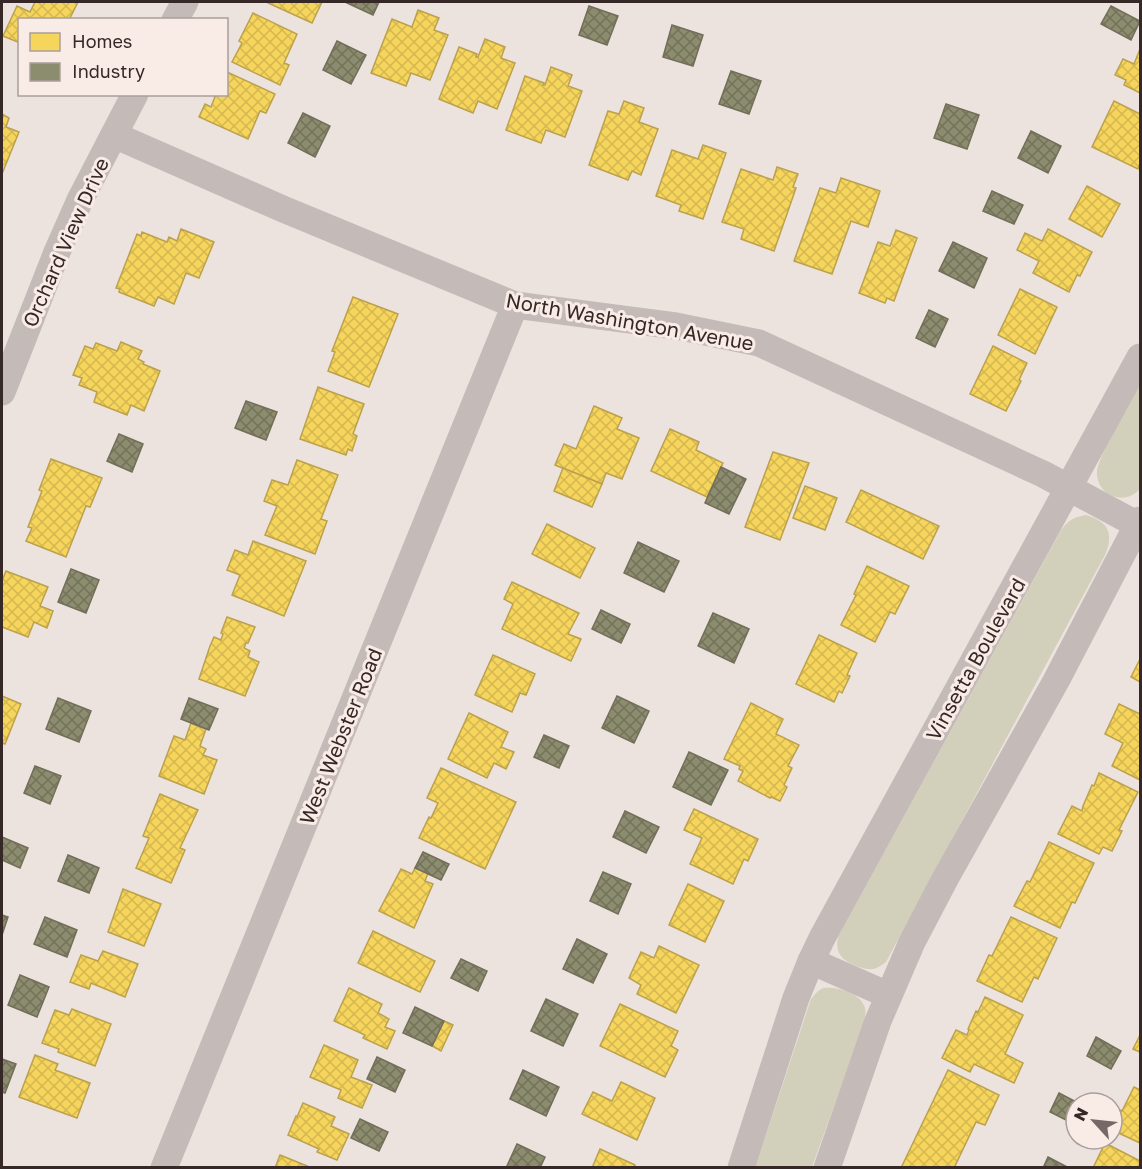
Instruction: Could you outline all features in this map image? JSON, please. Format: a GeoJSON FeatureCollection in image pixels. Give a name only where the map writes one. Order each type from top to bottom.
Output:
{"type":"FeatureCollection","features":[{"type":"Feature","properties":{"kind":"street"},"geometry":{"type":"LineString","coordinates":[[176,18],[185,2]]}},
{"type":"Feature","properties":{"kind":"street","name":"Orchard View Drive"},"geometry":{"type":"LineString","coordinates":[[2,392],[69,225],[94,170],[134,96]]}},
{"type":"Feature","properties":{"kind":"street","name":"North Washington Avenue"},"geometry":{"type":"LineString","coordinates":[[114,135],[283,209],[515,304],[676,326],[759,343],[1139,523]]}},
{"type":"Feature","properties":{"kind":"street","name":"West Webster Road"},"geometry":{"type":"LineString","coordinates":[[164,1167],[515,304]]}},
{"type":"Feature","properties":{"kind":"street","name":"Vinsetta Boulevard"},"geometry":{"type":"LineString","coordinates":[[741,1167],[796,998],[822,938],[1140,357]]}},
{"type":"Feature","properties":{"kind":"street"},"geometry":{"type":"LineString","coordinates":[[827,1167],[878,1021],[912,942],[1056,681],[1139,523]]}},
{"type":"Feature","properties":{"kind":"street"},"geometry":{"type":"LineString","coordinates":[[811,961],[888,995]]}},
{"type":"Feature","properties":{"kind":"shaded area"},"geometry":{"type":"Polygon","coordinates":[[[1140,384],[1140,489],[1127,497],[1113,496],[1102,488],[1098,481],[1098,465],[1140,384]]]}},
{"type":"Feature","properties":{"kind":"shaded area"},"geometry":{"type":"Polygon","coordinates":[[[1086,515],[1093,517],[1107,528],[1109,539],[1106,553],[886,962],[871,969],[853,965],[838,951],[839,935],[1060,532],[1070,521],[1086,515]]]}},
{"type":"Feature","properties":{"kind":"shaded area"},"geometry":{"type":"Polygon","coordinates":[[[823,988],[841,989],[859,998],[865,1008],[865,1014],[864,1023],[812,1167],[755,1168],[811,999],[823,988]]]}},
{"type":"Feature","properties":{"kind":"building: Homes"},"geometry":{"type":"Polygon","coordinates":[[[35,2],[78,2],[70,18],[18,18],[18,42],[3,36],[17,6],[30,12],[35,2]]]}},
{"type":"Feature","properties":{"kind":"building: Homes"},"geometry":{"type":"Polygon","coordinates":[[[266,2],[322,2],[312,23],[266,2]]]}},
{"type":"Feature","properties":{"kind":"building: Homes"},"geometry":{"type":"Polygon","coordinates":[[[418,10],[439,18],[434,30],[448,35],[430,80],[411,73],[406,86],[371,73],[392,19],[412,27],[418,10]]]}},
{"type":"Feature","properties":{"kind":"building: Homes"},"geometry":{"type":"Polygon","coordinates":[[[253,13],[297,34],[284,63],[289,65],[280,85],[232,62],[242,43],[239,41],[253,13]]]}},
{"type":"Feature","properties":{"kind":"building: Homes"},"geometry":{"type":"Polygon","coordinates":[[[485,39],[505,47],[501,58],[515,63],[497,109],[478,101],[473,113],[439,99],[459,47],[477,54],[476,57],[478,57],[485,39]]]}},
{"type":"Feature","properties":{"kind":"building: Homes"},"geometry":{"type":"Polygon","coordinates":[[[1140,49],[1140,93],[1124,85],[1126,80],[1115,75],[1123,59],[1134,64],[1140,49]]]}},
{"type":"Feature","properties":{"kind":"building: Homes"},"geometry":{"type":"Polygon","coordinates":[[[551,67],[572,75],[568,86],[582,91],[565,137],[546,130],[541,143],[506,130],[525,76],[545,85],[551,67]]]}},
{"type":"Feature","properties":{"kind":"building: Homes"},"geometry":{"type":"Polygon","coordinates":[[[228,72],[275,94],[266,113],[260,111],[248,139],[199,117],[205,104],[211,107],[215,96],[228,96],[228,72]]]}},
{"type":"Feature","properties":{"kind":"building: Homes"},"geometry":{"type":"Polygon","coordinates":[[[624,101],[644,108],[639,122],[658,129],[641,175],[632,171],[628,180],[589,165],[608,111],[619,114],[624,101]]]}},
{"type":"Feature","properties":{"kind":"building: Homes"},"geometry":{"type":"Polygon","coordinates":[[[1114,101],[1140,114],[1138,169],[1092,147],[1114,101]]]}},
{"type":"Feature","properties":{"kind":"building: Homes"},"geometry":{"type":"Polygon","coordinates":[[[2,114],[9,118],[6,127],[19,132],[2,174],[2,114]]]}},
{"type":"Feature","properties":{"kind":"building: Homes"},"geometry":{"type":"Polygon","coordinates":[[[703,145],[726,153],[703,219],[679,211],[681,205],[656,196],[672,150],[698,159],[703,145]]]}},
{"type":"Feature","properties":{"kind":"building: Homes"},"geometry":{"type":"Polygon","coordinates":[[[777,167],[798,174],[793,187],[796,188],[774,251],[741,239],[744,229],[722,222],[741,169],[773,180],[777,167]]]}},
{"type":"Feature","properties":{"kind":"building: Homes"},"geometry":{"type":"Polygon","coordinates":[[[841,178],[880,191],[868,227],[851,221],[832,274],[794,261],[820,188],[836,193],[841,178]]]}},
{"type":"Feature","properties":{"kind":"building: Homes"},"geometry":{"type":"Polygon","coordinates":[[[1087,186],[1120,204],[1102,237],[1069,219],[1087,186]]]}},
{"type":"Feature","properties":{"kind":"building: Homes"},"geometry":{"type":"Polygon","coordinates":[[[181,229],[214,242],[199,278],[186,273],[174,304],[158,297],[154,306],[119,292],[120,289],[116,288],[137,234],[141,236],[142,232],[167,242],[169,237],[177,241],[181,229]]]}},
{"type":"Feature","properties":{"kind":"building: Homes"},"geometry":{"type":"Polygon","coordinates":[[[1048,229],[1092,252],[1069,292],[1033,273],[1039,261],[1017,250],[1025,233],[1042,241],[1048,229]]]}},
{"type":"Feature","properties":{"kind":"building: Homes"},"geometry":{"type":"Polygon","coordinates":[[[896,230],[917,238],[894,301],[887,298],[885,303],[859,293],[878,242],[890,246],[896,230]]]}},
{"type":"Feature","properties":{"kind":"building: Homes"},"geometry":{"type":"Polygon","coordinates":[[[1020,289],[1057,307],[1035,354],[998,335],[1020,289]]]}},
{"type":"Feature","properties":{"kind":"building: Homes"},"geometry":{"type":"Polygon","coordinates":[[[353,297],[398,314],[369,387],[328,371],[335,352],[332,351],[353,297]]]}},
{"type":"Feature","properties":{"kind":"building: Homes"},"geometry":{"type":"Polygon","coordinates":[[[121,342],[142,351],[138,359],[144,362],[143,364],[160,371],[144,411],[131,405],[127,415],[94,402],[97,392],[79,385],[82,378],[73,375],[85,346],[93,349],[96,343],[117,351],[121,342]]]}},
{"type":"Feature","properties":{"kind":"building: Homes"},"geometry":{"type":"Polygon","coordinates":[[[993,346],[1027,363],[1006,411],[970,394],[993,346]]]}},
{"type":"Feature","properties":{"kind":"building: Homes"},"geometry":{"type":"Polygon","coordinates":[[[318,387],[364,404],[353,434],[357,436],[352,451],[348,449],[346,455],[300,439],[318,387]]]}},
{"type":"Feature","properties":{"kind":"building: Homes"},"geometry":{"type":"Polygon","coordinates":[[[594,406],[622,418],[617,429],[639,438],[622,479],[606,473],[602,484],[555,465],[564,444],[576,449],[594,406]]]}},
{"type":"Feature","properties":{"kind":"building: Homes"},"geometry":{"type":"Polygon","coordinates":[[[670,429],[699,442],[696,450],[723,463],[707,497],[651,471],[670,429]]]}},
{"type":"Feature","properties":{"kind":"building: Homes"},"geometry":{"type":"Polygon","coordinates":[[[773,452],[809,463],[780,540],[745,527],[773,452]]]}},
{"type":"Feature","properties":{"kind":"building: Homes"},"geometry":{"type":"Polygon","coordinates":[[[51,459],[102,478],[90,507],[86,506],[66,557],[26,541],[32,528],[28,527],[42,491],[39,490],[51,459]]]}},
{"type":"Feature","properties":{"kind":"building: Homes"},"geometry":{"type":"Polygon","coordinates":[[[297,460],[338,475],[321,519],[327,521],[315,554],[265,535],[277,506],[264,501],[272,480],[288,485],[297,460]]]}},
{"type":"Feature","properties":{"kind":"building: Homes"},"geometry":{"type":"Polygon","coordinates":[[[563,468],[602,484],[592,507],[554,491],[563,468]]]}},
{"type":"Feature","properties":{"kind":"building: Homes"},"geometry":{"type":"Polygon","coordinates":[[[805,486],[837,498],[825,530],[793,518],[805,486]]]}},
{"type":"Feature","properties":{"kind":"building: Homes"},"geometry":{"type":"Polygon","coordinates":[[[861,490],[939,526],[923,559],[846,522],[861,490]]]}},
{"type":"Feature","properties":{"kind":"building: Homes"},"geometry":{"type":"Polygon","coordinates":[[[547,524],[595,548],[580,578],[532,554],[547,524]]]}},
{"type":"Feature","properties":{"kind":"building: Homes"},"geometry":{"type":"Polygon","coordinates":[[[253,541],[306,561],[284,616],[232,595],[240,575],[227,570],[235,550],[248,555],[253,541]]]}},
{"type":"Feature","properties":{"kind":"building: Homes"},"geometry":{"type":"Polygon","coordinates":[[[867,566],[909,586],[895,614],[890,612],[875,642],[841,625],[867,566]]]}},
{"type":"Feature","properties":{"kind":"building: Homes"},"geometry":{"type":"Polygon","coordinates":[[[6,571],[48,587],[40,606],[53,611],[47,628],[34,622],[28,637],[2,627],[2,581],[6,571]]]}},
{"type":"Feature","properties":{"kind":"building: Homes"},"geometry":{"type":"Polygon","coordinates":[[[512,582],[579,613],[568,634],[581,639],[571,661],[502,629],[513,604],[504,599],[512,582]]]}},
{"type":"Feature","properties":{"kind":"building: Homes"},"geometry":{"type":"Polygon","coordinates":[[[227,617],[255,627],[244,648],[250,651],[248,657],[259,662],[245,696],[199,679],[214,637],[221,640],[227,617]]]}},
{"type":"Feature","properties":{"kind":"building: Homes"},"geometry":{"type":"Polygon","coordinates":[[[819,635],[857,653],[847,675],[850,676],[842,693],[839,691],[834,702],[796,684],[819,635]]]}},
{"type":"Feature","properties":{"kind":"building: Homes"},"geometry":{"type":"Polygon","coordinates":[[[493,655],[535,674],[526,695],[520,693],[512,712],[475,695],[493,655]]]}},
{"type":"Feature","properties":{"kind":"building: Homes"},"geometry":{"type":"Polygon","coordinates":[[[1140,659],[1140,682],[1131,677],[1140,659]]]}},
{"type":"Feature","properties":{"kind":"building: Homes"},"geometry":{"type":"Polygon","coordinates":[[[2,696],[21,704],[5,744],[2,743],[2,696]]]}},
{"type":"Feature","properties":{"kind":"building: Homes"},"geometry":{"type":"Polygon","coordinates":[[[751,703],[783,719],[776,734],[799,745],[788,766],[792,768],[780,801],[738,781],[743,771],[739,769],[740,766],[724,759],[751,703]]]}},
{"type":"Feature","properties":{"kind":"building: Homes"},"geometry":{"type":"Polygon","coordinates":[[[1119,704],[1140,714],[1140,780],[1112,766],[1123,743],[1105,734],[1119,704]]]}},
{"type":"Feature","properties":{"kind":"building: Homes"},"geometry":{"type":"Polygon","coordinates":[[[469,713],[508,732],[501,747],[514,752],[506,769],[494,763],[487,778],[448,759],[469,713]]]}},
{"type":"Feature","properties":{"kind":"building: Homes"},"geometry":{"type":"Polygon","coordinates":[[[191,723],[206,729],[200,746],[206,749],[203,755],[217,760],[204,794],[159,776],[174,736],[185,740],[191,723]]]}},
{"type":"Feature","properties":{"kind":"building: Homes"},"geometry":{"type":"Polygon","coordinates":[[[441,768],[516,802],[485,869],[419,838],[438,803],[427,798],[441,768]]]}},
{"type":"Feature","properties":{"kind":"building: Homes"},"geometry":{"type":"Polygon","coordinates":[[[1099,773],[1138,792],[1119,830],[1122,831],[1112,851],[1103,847],[1099,854],[1058,834],[1072,806],[1082,811],[1099,773]]]}},
{"type":"Feature","properties":{"kind":"building: Homes"},"geometry":{"type":"Polygon","coordinates":[[[160,794],[198,810],[180,848],[185,850],[171,883],[136,868],[149,838],[143,836],[160,794]]]}},
{"type":"Feature","properties":{"kind":"building: Homes"},"geometry":{"type":"Polygon","coordinates":[[[694,809],[758,839],[748,861],[744,859],[733,884],[690,864],[702,838],[684,830],[694,809]]]}},
{"type":"Feature","properties":{"kind":"building: Homes"},"geometry":{"type":"Polygon","coordinates":[[[1049,842],[1094,863],[1060,928],[1014,906],[1027,881],[1030,882],[1049,842]]]}},
{"type":"Feature","properties":{"kind":"building: Homes"},"geometry":{"type":"Polygon","coordinates":[[[415,868],[428,873],[425,881],[433,884],[414,928],[379,911],[401,869],[412,874],[415,868]]]}},
{"type":"Feature","properties":{"kind":"building: Homes"},"geometry":{"type":"Polygon","coordinates":[[[688,884],[724,901],[705,942],[669,925],[688,884]]]}},
{"type":"Feature","properties":{"kind":"building: Homes"},"geometry":{"type":"Polygon","coordinates":[[[123,889],[161,904],[144,946],[108,932],[123,889]]]}},
{"type":"Feature","properties":{"kind":"building: Homes"},"geometry":{"type":"Polygon","coordinates":[[[1011,917],[1057,938],[1038,979],[1034,977],[1022,1002],[977,981],[1011,917]]]}},
{"type":"Feature","properties":{"kind":"building: Homes"},"geometry":{"type":"Polygon","coordinates":[[[373,931],[435,961],[420,992],[358,963],[373,931]]]}},
{"type":"Feature","properties":{"kind":"building: Homes"},"geometry":{"type":"Polygon","coordinates":[[[659,946],[699,965],[676,1013],[637,994],[641,985],[629,978],[641,952],[654,958],[659,946]]]}},
{"type":"Feature","properties":{"kind":"building: Homes"},"geometry":{"type":"Polygon","coordinates":[[[103,951],[138,964],[125,997],[91,983],[89,989],[70,982],[81,955],[98,961],[103,951]]]}},
{"type":"Feature","properties":{"kind":"building: Homes"},"geometry":{"type":"Polygon","coordinates":[[[349,988],[382,1004],[378,1013],[389,1019],[385,1027],[395,1031],[387,1049],[363,1038],[365,1035],[334,1021],[349,988]]]}},
{"type":"Feature","properties":{"kind":"building: Homes"},"geometry":{"type":"Polygon","coordinates":[[[985,997],[1023,1015],[1005,1054],[1023,1063],[1014,1083],[974,1064],[970,1072],[942,1058],[956,1030],[967,1035],[976,1011],[978,1012],[985,997]]]}},
{"type":"Feature","properties":{"kind":"building: Homes"},"geometry":{"type":"Polygon","coordinates":[[[620,1004],[678,1031],[671,1046],[678,1050],[665,1077],[600,1046],[620,1004]]]}},
{"type":"Feature","properties":{"kind":"building: Homes"},"geometry":{"type":"Polygon","coordinates":[[[72,1009],[111,1024],[95,1066],[58,1052],[59,1049],[42,1043],[55,1010],[69,1015],[72,1009]]]}},
{"type":"Feature","properties":{"kind":"building: Homes"},"geometry":{"type":"Polygon","coordinates":[[[444,1021],[453,1025],[441,1051],[432,1046],[444,1021]]]}},
{"type":"Feature","properties":{"kind":"building: Homes"},"geometry":{"type":"Polygon","coordinates":[[[1140,1035],[1140,1052],[1133,1049],[1140,1035]]]}},
{"type":"Feature","properties":{"kind":"building: Homes"},"geometry":{"type":"Polygon","coordinates":[[[324,1045],[358,1060],[351,1077],[372,1085],[362,1108],[338,1098],[341,1090],[310,1077],[324,1045]]]}},
{"type":"Feature","properties":{"kind":"building: Homes"},"geometry":{"type":"Polygon","coordinates":[[[35,1055],[58,1064],[55,1070],[90,1083],[77,1118],[19,1097],[35,1055]]]}},
{"type":"Feature","properties":{"kind":"building: Homes"},"geometry":{"type":"Polygon","coordinates":[[[948,1070],[999,1095],[985,1125],[976,1122],[954,1168],[901,1168],[948,1070]]]}},
{"type":"Feature","properties":{"kind":"building: Homes"},"geometry":{"type":"Polygon","coordinates":[[[621,1082],[655,1098],[637,1140],[582,1114],[593,1092],[612,1101],[621,1082]]]}},
{"type":"Feature","properties":{"kind":"building: Homes"},"geometry":{"type":"Polygon","coordinates":[[[1134,1087],[1140,1090],[1140,1143],[1124,1136],[1124,1107],[1134,1087]]]}},
{"type":"Feature","properties":{"kind":"building: Homes"},"geometry":{"type":"Polygon","coordinates":[[[303,1103],[335,1117],[331,1126],[349,1134],[337,1160],[317,1152],[319,1149],[288,1135],[303,1103]]]}},
{"type":"Feature","properties":{"kind":"building: Homes"},"geometry":{"type":"Polygon","coordinates":[[[600,1149],[635,1165],[634,1168],[592,1168],[600,1149]]]}},
{"type":"Feature","properties":{"kind":"building: Homes"},"geometry":{"type":"Polygon","coordinates":[[[1101,1151],[1121,1151],[1140,1161],[1139,1168],[1093,1168],[1101,1151]]]}},
{"type":"Feature","properties":{"kind":"building: Homes"},"geometry":{"type":"Polygon","coordinates":[[[280,1155],[312,1168],[275,1168],[280,1155]]]}},
{"type":"Feature","properties":{"kind":"building: Industry"},"geometry":{"type":"Polygon","coordinates":[[[348,2],[379,2],[373,15],[348,2]]]}},
{"type":"Feature","properties":{"kind":"building: Industry"},"geometry":{"type":"Polygon","coordinates":[[[589,6],[618,16],[607,45],[579,35],[589,6]]]}},
{"type":"Feature","properties":{"kind":"building: Industry"},"geometry":{"type":"Polygon","coordinates":[[[1111,6],[1140,21],[1131,40],[1101,24],[1111,6]]]}},
{"type":"Feature","properties":{"kind":"building: Industry"},"geometry":{"type":"Polygon","coordinates":[[[672,25],[703,35],[693,66],[663,57],[672,25]]]}},
{"type":"Feature","properties":{"kind":"building: Industry"},"geometry":{"type":"Polygon","coordinates":[[[337,41],[366,55],[351,84],[323,70],[337,41]]]}},
{"type":"Feature","properties":{"kind":"building: Industry"},"geometry":{"type":"Polygon","coordinates":[[[731,71],[761,81],[749,114],[719,104],[731,71]]]}},
{"type":"Feature","properties":{"kind":"building: Industry"},"geometry":{"type":"Polygon","coordinates":[[[946,104],[979,115],[967,149],[934,138],[946,104]]]}},
{"type":"Feature","properties":{"kind":"building: Industry"},"geometry":{"type":"Polygon","coordinates":[[[303,113],[330,126],[315,157],[288,143],[303,113]]]}},
{"type":"Feature","properties":{"kind":"building: Industry"},"geometry":{"type":"Polygon","coordinates":[[[1031,131],[1061,146],[1048,173],[1018,158],[1031,131]]]}},
{"type":"Feature","properties":{"kind":"building: Industry"},"geometry":{"type":"Polygon","coordinates":[[[992,191],[1023,205],[1014,224],[983,211],[992,191]]]}},
{"type":"Feature","properties":{"kind":"building: Industry"},"geometry":{"type":"Polygon","coordinates":[[[953,242],[987,258],[974,288],[939,271],[953,242]]]}},
{"type":"Feature","properties":{"kind":"building: Industry"},"geometry":{"type":"Polygon","coordinates":[[[929,310],[948,319],[935,347],[916,338],[929,310]]]}},
{"type":"Feature","properties":{"kind":"building: Industry"},"geometry":{"type":"Polygon","coordinates":[[[246,401],[277,412],[266,440],[235,428],[246,401]]]}},
{"type":"Feature","properties":{"kind":"building: Industry"},"geometry":{"type":"Polygon","coordinates":[[[119,434],[143,444],[132,472],[107,461],[119,434]]]}},
{"type":"Feature","properties":{"kind":"building: Industry"},"geometry":{"type":"Polygon","coordinates":[[[721,467],[746,479],[729,514],[705,503],[721,467]]]}},
{"type":"Feature","properties":{"kind":"building: Industry"},"geometry":{"type":"Polygon","coordinates":[[[638,542],[679,561],[664,592],[624,573],[638,542]]]}},
{"type":"Feature","properties":{"kind":"building: Industry"},"geometry":{"type":"Polygon","coordinates":[[[71,569],[99,580],[86,613],[58,602],[71,569]]]}},
{"type":"Feature","properties":{"kind":"building: Industry"},"geometry":{"type":"Polygon","coordinates":[[[601,610],[630,624],[621,643],[592,629],[601,610]]]}},
{"type":"Feature","properties":{"kind":"building: Industry"},"geometry":{"type":"Polygon","coordinates":[[[713,613],[749,629],[734,663],[698,646],[713,613]]]}},
{"type":"Feature","properties":{"kind":"building: Industry"},"geometry":{"type":"Polygon","coordinates":[[[617,696],[649,711],[634,743],[602,728],[617,696]]]}},
{"type":"Feature","properties":{"kind":"building: Industry"},"geometry":{"type":"Polygon","coordinates":[[[58,698],[91,711],[79,742],[46,729],[58,698]]]}},
{"type":"Feature","properties":{"kind":"building: Industry"},"geometry":{"type":"Polygon","coordinates":[[[189,698],[218,709],[209,730],[181,719],[189,698]]]}},
{"type":"Feature","properties":{"kind":"building: Industry"},"geometry":{"type":"Polygon","coordinates":[[[544,735],[569,746],[559,768],[534,757],[544,735]]]}},
{"type":"Feature","properties":{"kind":"building: Industry"},"geometry":{"type":"Polygon","coordinates":[[[689,752],[728,770],[711,805],[673,787],[689,752]]]}},
{"type":"Feature","properties":{"kind":"building: Industry"},"geometry":{"type":"Polygon","coordinates":[[[35,766],[61,776],[50,804],[24,793],[35,766]]]}},
{"type":"Feature","properties":{"kind":"building: Industry"},"geometry":{"type":"Polygon","coordinates":[[[625,811],[659,827],[646,853],[613,837],[625,811]]]}},
{"type":"Feature","properties":{"kind":"building: Industry"},"geometry":{"type":"Polygon","coordinates":[[[2,837],[28,848],[20,868],[2,860],[2,837]]]}},
{"type":"Feature","properties":{"kind":"building: Industry"},"geometry":{"type":"Polygon","coordinates":[[[423,852],[449,864],[441,880],[415,868],[423,852]]]}},
{"type":"Feature","properties":{"kind":"building: Industry"},"geometry":{"type":"Polygon","coordinates":[[[68,855],[99,868],[89,893],[58,881],[68,855]]]}},
{"type":"Feature","properties":{"kind":"building: Industry"},"geometry":{"type":"Polygon","coordinates":[[[603,872],[631,884],[618,914],[590,901],[603,872]]]}},
{"type":"Feature","properties":{"kind":"building: Industry"},"geometry":{"type":"Polygon","coordinates":[[[2,915],[8,917],[2,935],[2,915]]]}},
{"type":"Feature","properties":{"kind":"building: Industry"},"geometry":{"type":"Polygon","coordinates":[[[45,917],[77,930],[67,957],[34,944],[45,917]]]}},
{"type":"Feature","properties":{"kind":"building: Industry"},"geometry":{"type":"Polygon","coordinates":[[[577,939],[607,954],[593,983],[563,969],[577,939]]]}},
{"type":"Feature","properties":{"kind":"building: Industry"},"geometry":{"type":"Polygon","coordinates":[[[461,959],[487,971],[478,991],[451,978],[461,959]]]}},
{"type":"Feature","properties":{"kind":"building: Industry"},"geometry":{"type":"Polygon","coordinates":[[[20,975],[49,987],[37,1017],[8,1005],[20,975]]]}},
{"type":"Feature","properties":{"kind":"building: Industry"},"geometry":{"type":"Polygon","coordinates":[[[546,999],[578,1014],[563,1046],[531,1031],[546,999]]]}},
{"type":"Feature","properties":{"kind":"building: Industry"},"geometry":{"type":"Polygon","coordinates":[[[415,1007],[444,1021],[432,1046],[403,1033],[415,1007]]]}},
{"type":"Feature","properties":{"kind":"building: Industry"},"geometry":{"type":"Polygon","coordinates":[[[1096,1037],[1121,1051],[1111,1069],[1087,1056],[1096,1037]]]}},
{"type":"Feature","properties":{"kind":"building: Industry"},"geometry":{"type":"Polygon","coordinates":[[[377,1057],[405,1070],[395,1092],[367,1079],[377,1057]]]}},
{"type":"Feature","properties":{"kind":"building: Industry"},"geometry":{"type":"Polygon","coordinates":[[[2,1059],[16,1064],[5,1093],[2,1092],[2,1059]]]}},
{"type":"Feature","properties":{"kind":"building: Industry"},"geometry":{"type":"Polygon","coordinates":[[[523,1070],[559,1087],[546,1116],[510,1099],[523,1070]]]}},
{"type":"Feature","properties":{"kind":"building: Industry"},"geometry":{"type":"Polygon","coordinates":[[[1059,1093],[1064,1096],[1064,1119],[1050,1112],[1059,1093]]]}},
{"type":"Feature","properties":{"kind":"building: Industry"},"geometry":{"type":"Polygon","coordinates":[[[360,1119],[388,1132],[379,1151],[351,1138],[360,1119]]]}},
{"type":"Feature","properties":{"kind":"building: Industry"},"geometry":{"type":"Polygon","coordinates":[[[517,1144],[545,1157],[540,1168],[506,1168],[517,1144]]]}},
{"type":"Feature","properties":{"kind":"building: Industry"},"geometry":{"type":"Polygon","coordinates":[[[1048,1157],[1069,1168],[1043,1168],[1048,1157]]]}}]}
